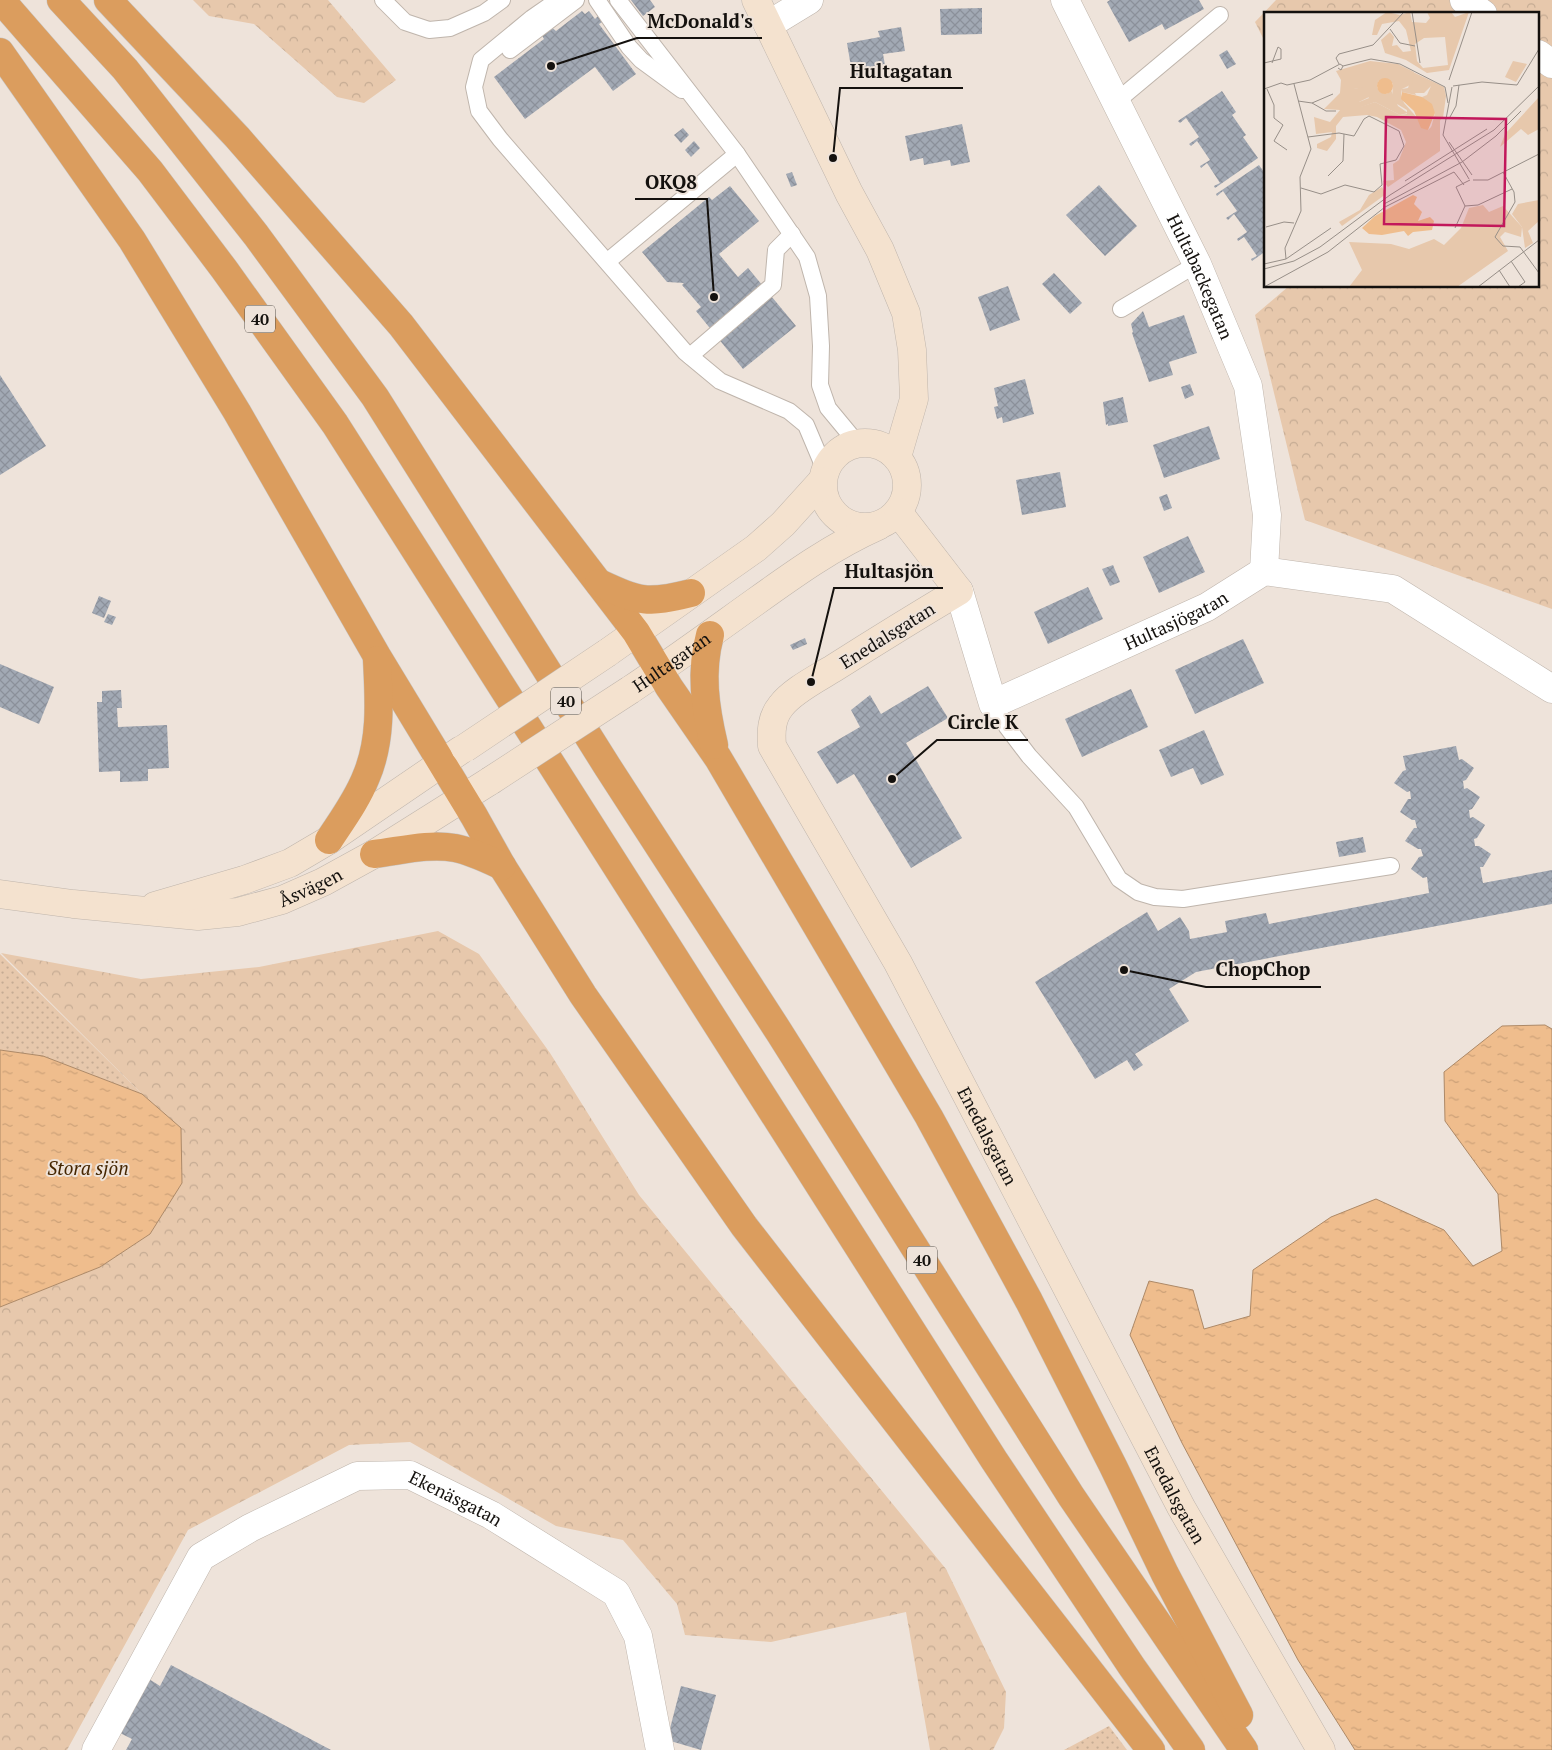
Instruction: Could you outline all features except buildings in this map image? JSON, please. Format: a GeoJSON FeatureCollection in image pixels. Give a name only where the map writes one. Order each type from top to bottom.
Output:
{"type":"FeatureCollection","features":[{"type":"Feature","properties":{"kind":"highway","name":"40"},"geometry":{"type":"LineString","coordinates":[[2,0],[150,171],[224,269],[335,424],[994,1460],[1132,1667],[1191,1750]]}},
{"type":"Feature","properties":{"kind":"highway","name":"40"},"geometry":{"type":"LineString","coordinates":[[61,0],[125,69],[256,235],[375,398],[607,766],[779,1032],[1071,1496],[1244,1750]]}},
{"type":"Feature","properties":{"kind":"highway"},"geometry":{"type":"LineString","coordinates":[[108,0],[237,137],[401,326],[636,632],[669,687],[718,758],[929,1117],[1029,1301],[1113,1466],[1165,1574],[1256,1750]]}},
{"type":"Feature","properties":{"kind":"highway"},"geometry":{"type":"LineString","coordinates":[[0,52],[132,240],[246,428],[377,656],[502,866],[583,995],[744,1226],[1151,1750]]}},
{"type":"Feature","properties":{"kind":"highway"},"geometry":{"type":"LineString","coordinates":[[597,582],[627,596],[644,601],[664,600],[691,593]]}},
{"type":"Feature","properties":{"kind":"highway"},"geometry":{"type":"LineString","coordinates":[[710,634],[703,679],[707,716],[718,758]]}},
{"type":"Feature","properties":{"kind":"highway"},"geometry":{"type":"LineString","coordinates":[[328,840],[352,806],[367,777],[375,747],[379,705],[377,656]]}},
{"type":"Feature","properties":{"kind":"highway"},"geometry":{"type":"LineString","coordinates":[[374,854],[434,846],[455,848],[481,856],[502,866]]}},
{"type":"Feature","properties":{"kind":"street"},"geometry":{"type":"LineString","coordinates":[[756,0],[849,193],[880,250],[906,313],[912,350],[914,399],[897,457]]}},
{"type":"Feature","properties":{"kind":"street"},"geometry":{"type":"LineString","coordinates":[[768,25],[809,0]]}},
{"type":"Feature","properties":{"kind":"street","name":"Hultabackegatan"},"geometry":{"type":"LineString","coordinates":[[1066,0],[1197,264],[1248,386],[1267,515],[1264,571]]}},
{"type":"Feature","properties":{"kind":"street"},"geometry":{"type":"LineString","coordinates":[[1464,0],[1480,12]]}},
{"type":"Feature","properties":{"kind":"street"},"geometry":{"type":"LineString","coordinates":[[1540,55],[1552,64]]}},
{"type":"Feature","properties":{"kind":"street"},"geometry":{"type":"LineString","coordinates":[[442,763],[607,653],[756,548],[783,524],[823,475],[830,460],[846,446],[871,442],[886,447],[897,457],[904,469],[908,482],[906,496],[888,519],[864,528],[850,525],[838,518],[828,508],[823,495],[823,475]]}},
{"type":"Feature","properties":{"kind":"street"},"geometry":{"type":"LineString","coordinates":[[888,519],[959,591],[993,704]]}},
{"type":"Feature","properties":{"kind":"street","name":"Hultagatan"},"geometry":{"type":"LineString","coordinates":[[463,798],[660,670],[808,564],[851,538],[888,519]]}},
{"type":"Feature","properties":{"kind":"street"},"geometry":{"type":"LineString","coordinates":[[1264,571],[1393,589],[1552,689]]}},
{"type":"Feature","properties":{"kind":"street","name":"Hultasjögatan"},"geometry":{"type":"LineString","coordinates":[[993,704],[1207,608],[1264,571]]}},
{"type":"Feature","properties":{"kind":"street","name":"Enedalsgatan"},"geometry":{"type":"LineString","coordinates":[[959,591],[854,655],[786,700],[775,714],[771,733],[772,746],[898,963],[1181,1507],[1321,1750]]}},
{"type":"Feature","properties":{"kind":"street","name":"Åsvägen"},"geometry":{"type":"LineString","coordinates":[[138,910],[197,895],[244,880],[290,862],[328,840],[442,763]]}},
{"type":"Feature","properties":{"kind":"street","name":"Åsvägen"},"geometry":{"type":"LineString","coordinates":[[0,894],[73,904],[198,916],[238,912],[282,900],[323,882],[374,854],[463,798]]}},
{"type":"Feature","properties":{"kind":"street","name":"Ekenäsgatan"},"geometry":{"type":"LineString","coordinates":[[96,1750],[202,1557],[250,1528],[357,1476],[410,1475],[491,1515],[616,1593],[638,1636],[660,1750]]}},
{"type":"Feature","properties":{"kind":"lane"},"geometry":{"type":"LineString","coordinates":[[382,0],[405,22],[429,30],[450,28],[484,13],[502,0]]}},
{"type":"Feature","properties":{"kind":"lane"},"geometry":{"type":"LineString","coordinates":[[558,0],[532,18],[481,60],[474,87],[480,111],[500,139],[690,356],[720,381],[789,411],[806,426],[823,475]]}},
{"type":"Feature","properties":{"kind":"lane"},"geometry":{"type":"LineString","coordinates":[[474,87],[496,60],[576,0]]}},
{"type":"Feature","properties":{"kind":"lane"},"geometry":{"type":"LineString","coordinates":[[597,0],[641,60],[693,97]]}},
{"type":"Feature","properties":{"kind":"lane"},"geometry":{"type":"LineString","coordinates":[[618,0],[737,154],[807,257],[818,296],[821,346],[820,385],[828,408],[857,443]]}},
{"type":"Feature","properties":{"kind":"lane"},"geometry":{"type":"LineString","coordinates":[[1117,101],[1220,15]]}},
{"type":"Feature","properties":{"kind":"lane"},"geometry":{"type":"LineString","coordinates":[[608,262],[737,154]]}},
{"type":"Feature","properties":{"kind":"lane"},"geometry":{"type":"LineString","coordinates":[[690,356],[773,285],[776,250],[792,234]]}},
{"type":"Feature","properties":{"kind":"lane"},"geometry":{"type":"LineString","coordinates":[[1121,309],[1197,264]]}},
{"type":"Feature","properties":{"kind":"lane"},"geometry":{"type":"LineString","coordinates":[[993,704],[1007,727],[1029,756],[1076,807],[1119,879],[1138,892],[1155,897],[1184,899],[1391,866]]}},
{"type":"Feature","properties":{"kind":"green space"},"geometry":{"type":"Polygon","coordinates":[[[193,0],[328,0],[396,80],[364,103],[337,97],[254,24],[209,16],[193,0]]]}},
{"type":"Feature","properties":{"kind":"green space"},"geometry":{"type":"Polygon","coordinates":[[[1276,0],[1552,0],[1552,609],[1305,520],[1255,315],[1287,288],[1540,288],[1540,12],[1265,12],[1276,0]]]}},
{"type":"Feature","properties":{"kind":"green space"},"geometry":{"type":"Polygon","coordinates":[[[1264,13],[1264,40],[1255,22],[1264,13]]]}},
{"type":"Feature","properties":{"kind":"green space"},"geometry":{"type":"Polygon","coordinates":[[[438,931],[479,954],[550,1053],[639,1195],[946,1569],[1006,1692],[1004,1728],[993,1750],[930,1750],[906,1612],[771,1642],[685,1635],[677,1604],[623,1540],[556,1526],[410,1442],[349,1445],[188,1530],[67,1750],[0,1750],[0,1307],[100,1267],[150,1234],[182,1183],[181,1128],[142,1094],[1,953],[141,979],[259,967],[438,931]]]}},
{"type":"Feature","properties":{"kind":"green space"},"geometry":{"type":"Polygon","coordinates":[[[0,954],[142,1094],[43,1056],[0,1050],[0,954]]]}},
{"type":"Feature","properties":{"kind":"green space"},"geometry":{"type":"Polygon","coordinates":[[[1109,1726],[1127,1750],[1064,1750],[1109,1726]]]}},
{"type":"Feature","properties":{"kind":"water"},"geometry":{"type":"Polygon","coordinates":[[[1545,1025],[1552,1029],[1552,1750],[1355,1750],[1298,1660],[1182,1443],[1130,1335],[1149,1281],[1193,1290],[1204,1329],[1250,1316],[1253,1270],[1331,1217],[1376,1199],[1444,1230],[1473,1266],[1502,1251],[1498,1194],[1445,1121],[1444,1072],[1502,1026],[1545,1025]]]}},
{"type":"Feature","properties":{"kind":"water","name":"Stora sjön"},"geometry":{"type":"Polygon","coordinates":[[[0,1050],[43,1056],[142,1094],[181,1128],[182,1183],[150,1234],[100,1267],[0,1307],[0,1050]]]}},
{"type":"Feature","properties":{"kind":"place","name":"McDonald's"},"geometry":{"type":"Point","coordinates":[551,66]}},
{"type":"Feature","properties":{"kind":"place","name":"Hultagatan"},"geometry":{"type":"Point","coordinates":[833,158]}},
{"type":"Feature","properties":{"kind":"place","name":"OKQ8"},"geometry":{"type":"Point","coordinates":[714,297]}},
{"type":"Feature","properties":{"kind":"place","name":"Hultasjön"},"geometry":{"type":"Point","coordinates":[811,682]}},
{"type":"Feature","properties":{"kind":"place","name":"Circle K"},"geometry":{"type":"Point","coordinates":[892,779]}},
{"type":"Feature","properties":{"kind":"place","name":"ChopChop"},"geometry":{"type":"Point","coordinates":[1124,970]}}]}
